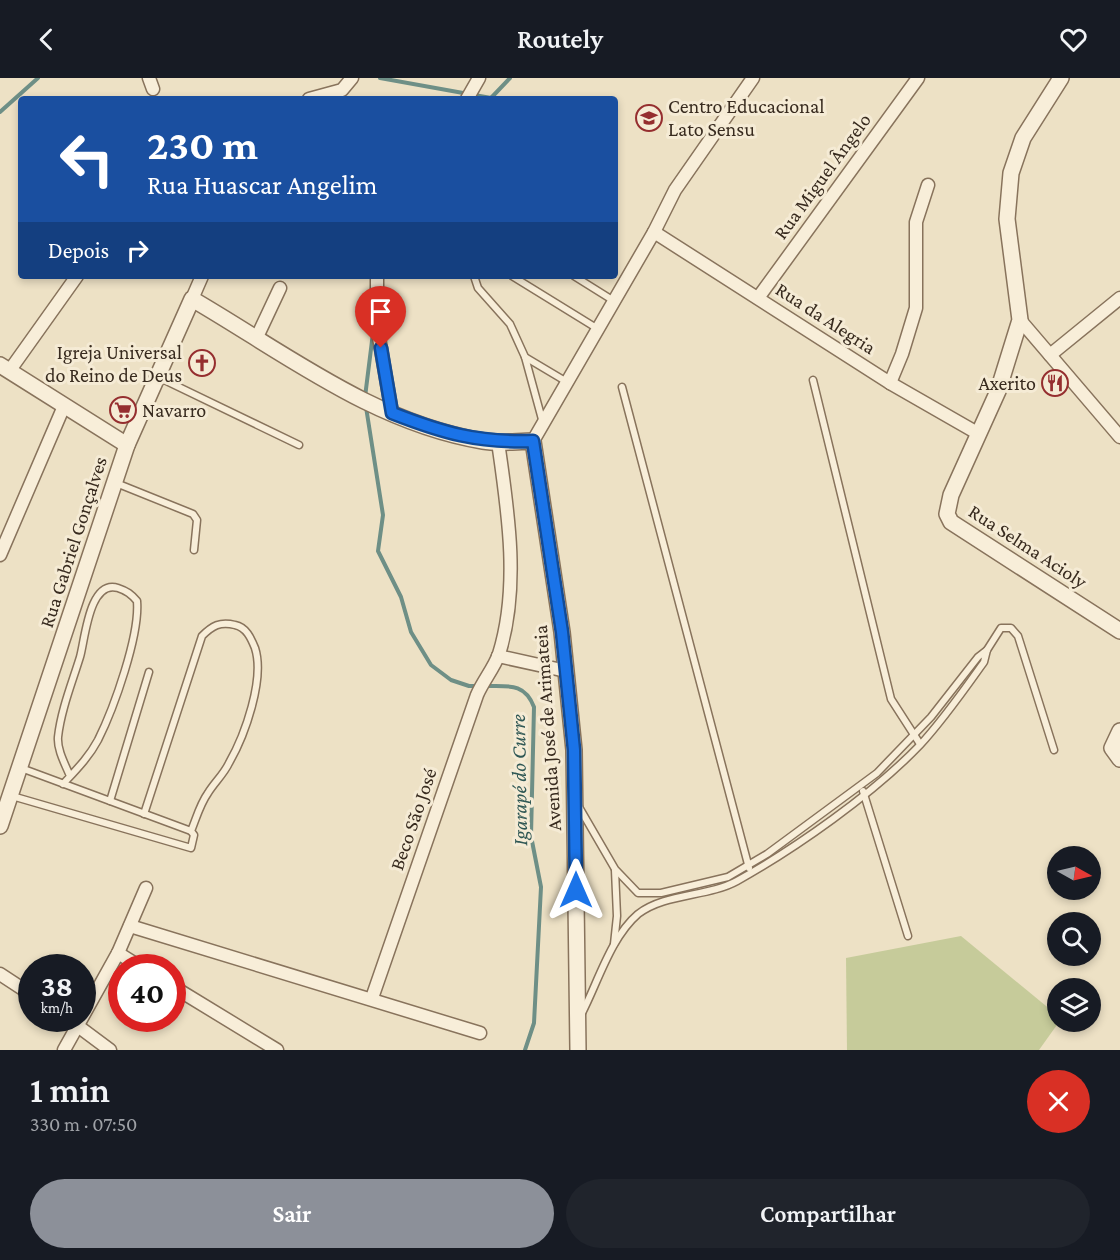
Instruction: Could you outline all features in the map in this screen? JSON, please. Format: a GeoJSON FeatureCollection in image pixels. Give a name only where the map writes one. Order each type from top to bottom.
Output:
{"type":"FeatureCollection","features":[{"type":"Feature","properties":{"kind":"street"},"geometry":{"type":"LineString","coordinates":[[469,96],[478,78]]}},
{"type":"Feature","properties":{"kind":"street"},"geometry":{"type":"LineString","coordinates":[[192,299],[334,386],[392,413],[434,429],[498,442],[533,441],[690,166],[753,78]]}},
{"type":"Feature","properties":{"kind":"street","name":"Rua Miguel Ângelo"},"geometry":{"type":"LineString","coordinates":[[758,298],[918,78]]}},
{"type":"Feature","properties":{"kind":"street"},"geometry":{"type":"LineString","coordinates":[[979,434],[998,391],[1020,320],[1007,219],[1011,173],[1023,138],[1061,78]]}},
{"type":"Feature","properties":{"kind":"street"},"geometry":{"type":"LineString","coordinates":[[322,96],[335,93],[351,80]]}},
{"type":"Feature","properties":{"kind":"street"},"geometry":{"type":"LineString","coordinates":[[890,383],[902,354],[916,308],[916,222],[928,185]]}},
{"type":"Feature","properties":{"kind":"street","name":"Rua da Alegria"},"geometry":{"type":"LineString","coordinates":[[654,232],[890,383],[979,434]]}},
{"type":"Feature","properties":{"kind":"street"},"geometry":{"type":"LineString","coordinates":[[75,279],[5,368],[127,445]]}},
{"type":"Feature","properties":{"kind":"street","name":"Rua Gabriel Gonçalves"},"geometry":{"type":"LineString","coordinates":[[0,826],[127,445],[200,279]]}},
{"type":"Feature","properties":{"kind":"street"},"geometry":{"type":"LineString","coordinates":[[377,279],[377,326],[392,413]]}},
{"type":"Feature","properties":{"kind":"street"},"geometry":{"type":"LineString","coordinates":[[257,337],[280,288]]}},
{"type":"Feature","properties":{"kind":"street"},"geometry":{"type":"LineString","coordinates":[[1050,355],[1120,298]]}},
{"type":"Feature","properties":{"kind":"street"},"geometry":{"type":"LineString","coordinates":[[1020,320],[1120,437]]}},
{"type":"Feature","properties":{"kind":"street"},"geometry":{"type":"LineString","coordinates":[[0,555],[64,406]]}},
{"type":"Feature","properties":{"kind":"street","name":"Rua Selma Acioly"},"geometry":{"type":"LineString","coordinates":[[979,434],[951,495],[947,514],[957,526],[1120,631]]}},
{"type":"Feature","properties":{"kind":"street","name":"Avenida José de Arimateia"},"geometry":{"type":"LineString","coordinates":[[533,441],[566,671],[576,803],[578,1050]]}},
{"type":"Feature","properties":{"kind":"street","name":"Beco São José"},"geometry":{"type":"LineString","coordinates":[[372,998],[477,695],[498,656],[511,579],[504,486],[498,442]]}},
{"type":"Feature","properties":{"kind":"street"},"geometry":{"type":"LineString","coordinates":[[498,656],[566,671]]}},
{"type":"Feature","properties":{"kind":"street"},"geometry":{"type":"LineString","coordinates":[[1116,754],[1120,731]]}},
{"type":"Feature","properties":{"kind":"street"},"geometry":{"type":"LineString","coordinates":[[96,994],[118,953],[146,888]]}},
{"type":"Feature","properties":{"kind":"street"},"geometry":{"type":"LineString","coordinates":[[130,926],[372,998],[480,1033]]}},
{"type":"Feature","properties":{"kind":"street"},"geometry":{"type":"LineString","coordinates":[[0,974],[18,986]]}},
{"type":"Feature","properties":{"kind":"street"},"geometry":{"type":"LineString","coordinates":[[186,995],[277,1050]]}},
{"type":"Feature","properties":{"kind":"street"},"geometry":{"type":"LineString","coordinates":[[64,1050],[75,1032]]}},
{"type":"Feature","properties":{"kind":"street"},"geometry":{"type":"LineString","coordinates":[[87,1032],[110,1050]]}},
{"type":"Feature","properties":{"kind":"lane"},"geometry":{"type":"LineString","coordinates":[[475,279],[478,288],[510,324],[525,357],[543,424]]}},
{"type":"Feature","properties":{"kind":"lane"},"geometry":{"type":"LineString","coordinates":[[517,279],[598,329]]}},
{"type":"Feature","properties":{"kind":"lane"},"geometry":{"type":"LineString","coordinates":[[579,279],[614,301]]}},
{"type":"Feature","properties":{"kind":"lane"},"geometry":{"type":"LineString","coordinates":[[525,357],[567,382]]}},
{"type":"Feature","properties":{"kind":"lane"},"geometry":{"type":"LineString","coordinates":[[157,377],[299,445]]}},
{"type":"Feature","properties":{"kind":"lane"},"geometry":{"type":"LineString","coordinates":[[813,380],[891,699],[920,744]]}},
{"type":"Feature","properties":{"kind":"lane"},"geometry":{"type":"LineString","coordinates":[[622,387],[750,869]]}},
{"type":"Feature","properties":{"kind":"lane"},"geometry":{"type":"LineString","coordinates":[[115,483],[193,514],[197,520],[194,549]]}},
{"type":"Feature","properties":{"kind":"lane"},"geometry":{"type":"LineString","coordinates":[[63,784],[84,761],[98,740],[134,637],[137,600],[130,593],[115,587],[103,590],[91,606],[83,647],[63,712],[58,739],[70,776]]}},
{"type":"Feature","properties":{"kind":"lane"},"geometry":{"type":"LineString","coordinates":[[144,814],[202,636],[212,626],[223,623],[237,625],[251,636],[256,652],[258,672],[254,703],[230,763],[206,795],[191,831]]}},
{"type":"Feature","properties":{"kind":"lane"},"geometry":{"type":"LineString","coordinates":[[577,1022],[614,947],[629,923],[641,913],[662,904],[734,882],[862,790],[920,744],[984,662],[987,650],[1001,628],[1006,626],[1015,631],[1054,750]]}},
{"type":"Feature","properties":{"kind":"lane"},"geometry":{"type":"LineString","coordinates":[[862,790],[913,736],[978,657],[987,650]]}},
{"type":"Feature","properties":{"kind":"lane"},"geometry":{"type":"LineString","coordinates":[[110,801],[149,672]]}},
{"type":"Feature","properties":{"kind":"lane"},"geometry":{"type":"LineString","coordinates":[[11,795],[186,849],[193,846],[194,835],[191,831],[21,768]]}},
{"type":"Feature","properties":{"kind":"lane"},"geometry":{"type":"LineString","coordinates":[[862,790],[908,936]]}},
{"type":"Feature","properties":{"kind":"lane"},"geometry":{"type":"LineString","coordinates":[[576,803],[615,870],[634,891],[643,894],[661,893],[728,877],[750,869]]}},
{"type":"Feature","properties":{"kind":"lane"},"geometry":{"type":"LineString","coordinates":[[614,947],[617,916],[615,870]]}},
{"type":"Feature","properties":{"kind":"green space"},"geometry":{"type":"Polygon","coordinates":[[[961,936],[1047,1007],[1047,1032],[1052,1032],[1039,1050],[847,1050],[846,958],[961,936]]]}},
{"type":"Feature","properties":{"kind":"waterway"},"geometry":{"type":"LineString","coordinates":[[0,112],[38,78]]}},
{"type":"Feature","properties":{"kind":"waterway"},"geometry":{"type":"LineString","coordinates":[[380,78],[480,96]]}},
{"type":"Feature","properties":{"kind":"waterway"},"geometry":{"type":"LineString","coordinates":[[493,96],[510,78]]}},
{"type":"Feature","properties":{"kind":"waterway","name":"Igarapé do Curre"},"geometry":{"type":"LineString","coordinates":[[365,397],[373,333]]}},
{"type":"Feature","properties":{"kind":"waterway","name":"Igarapé do Curre"},"geometry":{"type":"LineString","coordinates":[[366,407],[383,515],[378,551],[401,597],[411,632],[431,665],[451,680],[469,686],[478,686]]}},
{"type":"Feature","properties":{"kind":"waterway","name":"Igarapé do Curre"},"geometry":{"type":"LineString","coordinates":[[486,686],[509,686],[521,690],[534,707],[531,836],[541,887],[534,1023],[525,1050]]}},
{"type":"Feature","properties":{"kind":"place","name":"Centro Educacional Lato Sensu"},"geometry":{"type":"Point","coordinates":[649,118]}},
{"type":"Feature","properties":{"kind":"place","name":"Igreja Universal do Reino de Deus"},"geometry":{"type":"Point","coordinates":[202,363]}},
{"type":"Feature","properties":{"kind":"place","name":"Axerito"},"geometry":{"type":"Point","coordinates":[1055,383]}},
{"type":"Feature","properties":{"kind":"place","name":"Navarro"},"geometry":{"type":"Point","coordinates":[123,410]}},
{"type":"Feature","properties":{"kind":"route"},"geometry":{"type":"LineString","coordinates":[[381,348],[392,413],[434,429],[483,441],[533,441],[562,632],[574,750],[576,890]]}}]}
